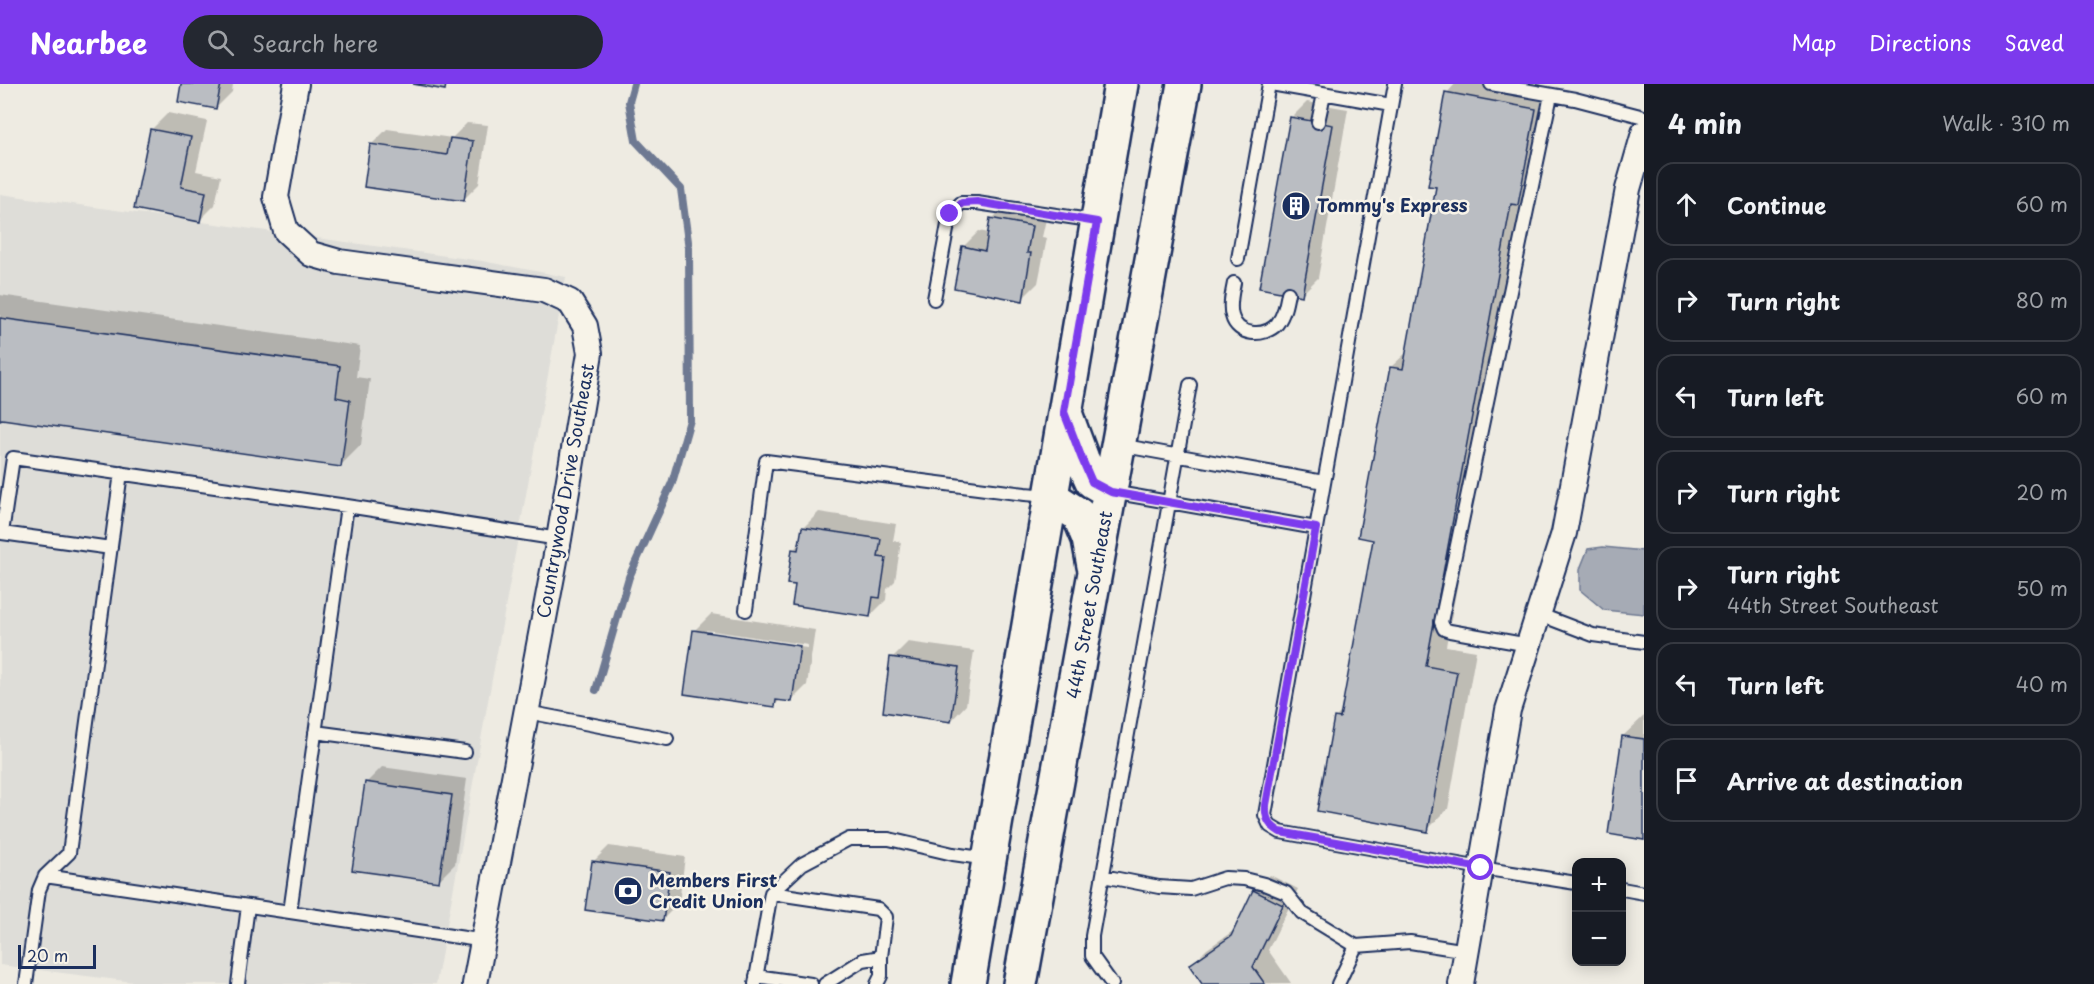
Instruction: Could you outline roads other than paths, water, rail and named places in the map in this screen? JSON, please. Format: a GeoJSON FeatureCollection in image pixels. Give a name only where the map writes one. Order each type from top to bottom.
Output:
{"type":"FeatureCollection","features":[{"type":"Feature","properties":{"kind":"main road"},"geometry":{"type":"LineString","coordinates":[[968,984],[1121,84]]}},
{"type":"Feature","properties":{"kind":"main road","name":"44th Street Southeast"},"geometry":{"type":"LineString","coordinates":[[1020,984],[1096,577],[1184,84]]}},
{"type":"Feature","properties":{"kind":"main road"},"geometry":{"type":"LineString","coordinates":[[1064,412],[1092,482],[1111,492]]}},
{"type":"Feature","properties":{"kind":"main road"},"geometry":{"type":"LineString","coordinates":[[1050,496],[1079,515],[1089,539],[1096,577]]}},
{"type":"Feature","properties":{"kind":"street","name":"Countrywood Drive Southeast"},"geometry":{"type":"LineString","coordinates":[[296,84],[276,197],[286,231],[311,254],[339,262],[544,290],[570,302],[585,326],[590,352],[559,539],[475,984]]}},
{"type":"Feature","properties":{"kind":"street"},"geometry":{"type":"LineString","coordinates":[[1461,984],[1508,710],[1564,533],[1628,189],[1644,133]]}},
{"type":"Feature","properties":{"kind":"lane"},"geometry":{"type":"LineString","coordinates":[[1238,259],[1270,84],[1391,105]]}},
{"type":"Feature","properties":{"kind":"lane"},"geometry":{"type":"LineString","coordinates":[[1395,84],[1265,815],[1270,826],[1280,832],[1572,882]]}},
{"type":"Feature","properties":{"kind":"lane"},"geometry":{"type":"LineString","coordinates":[[1491,84],[1551,95],[1644,117]]}},
{"type":"Feature","properties":{"kind":"lane"},"geometry":{"type":"LineString","coordinates":[[1318,122],[1324,94]]}},
{"type":"Feature","properties":{"kind":"lane"},"geometry":{"type":"LineString","coordinates":[[1528,645],[1450,631],[1444,629],[1441,622],[1551,95]]}},
{"type":"Feature","properties":{"kind":"lane"},"geometry":{"type":"LineString","coordinates":[[934,299],[950,214],[962,203],[977,202],[1097,222]]}},
{"type":"Feature","properties":{"kind":"lane"},"geometry":{"type":"LineString","coordinates":[[1234,284],[1231,315],[1236,326],[1247,332],[1262,333],[1279,322],[1288,293]]}},
{"type":"Feature","properties":{"kind":"lane"},"geometry":{"type":"LineString","coordinates":[[1112,984],[1092,956],[1092,936],[1190,385]]}},
{"type":"Feature","properties":{"kind":"lane"},"geometry":{"type":"LineString","coordinates":[[1119,445],[1324,482]]}},
{"type":"Feature","properties":{"kind":"lane"},"geometry":{"type":"LineString","coordinates":[[111,548],[2,533],[13,458],[559,539]]}},
{"type":"Feature","properties":{"kind":"lane"},"geometry":{"type":"LineString","coordinates":[[746,610],[766,461],[1050,496]]}},
{"type":"Feature","properties":{"kind":"lane"},"geometry":{"type":"LineString","coordinates":[[27,984],[39,890],[45,876],[69,853],[121,473]]}},
{"type":"Feature","properties":{"kind":"lane"},"geometry":{"type":"LineString","coordinates":[[1111,492],[1316,528]]}},
{"type":"Feature","properties":{"kind":"lane"},"geometry":{"type":"LineString","coordinates":[[290,912],[347,506]]}},
{"type":"Feature","properties":{"kind":"lane"},"geometry":{"type":"LineString","coordinates":[[1538,614],[1593,635],[1644,642]]}},
{"type":"Feature","properties":{"kind":"lane"},"geometry":{"type":"LineString","coordinates":[[527,712],[667,739]]}},
{"type":"Feature","properties":{"kind":"lane"},"geometry":{"type":"LineString","coordinates":[[315,732],[465,752]]}},
{"type":"Feature","properties":{"kind":"lane"},"geometry":{"type":"LineString","coordinates":[[811,984],[756,980],[771,893],[802,864],[849,840],[889,839],[953,854],[989,859]]}},
{"type":"Feature","properties":{"kind":"lane"},"geometry":{"type":"LineString","coordinates":[[45,876],[485,940]]}},
{"type":"Feature","properties":{"kind":"lane"},"geometry":{"type":"LineString","coordinates":[[1103,876],[1159,887],[1191,889],[1225,878],[1244,879],[1286,893],[1302,913],[1356,946],[1410,942],[1467,951]]}},
{"type":"Feature","properties":{"kind":"lane"},"geometry":{"type":"LineString","coordinates":[[1626,891],[1644,893]]}},
{"type":"Feature","properties":{"kind":"lane"},"geometry":{"type":"LineString","coordinates":[[771,893],[878,909],[886,917],[880,957],[881,975],[877,984]]}},
{"type":"Feature","properties":{"kind":"lane"},"geometry":{"type":"LineString","coordinates":[[238,984],[248,906]]}},
{"type":"Feature","properties":{"kind":"lane"},"geometry":{"type":"LineString","coordinates":[[1338,984],[1356,946]]}},
{"type":"Feature","properties":{"kind":"lane"},"geometry":{"type":"LineString","coordinates":[[825,984],[863,960],[880,957]]}},
{"type":"Feature","properties":{"kind":"waterway"},"geometry":{"type":"LineString","coordinates":[[596,690],[629,577],[672,483],[690,420],[689,249],[681,189],[636,141],[629,102],[634,84]]}},
{"type":"Feature","properties":{"kind":"place","name":"Tommy's Express"},"geometry":{"type":"Point","coordinates":[1296,206]}},
{"type":"Feature","properties":{"kind":"place","name":"Members First Credit Union"},"geometry":{"type":"Point","coordinates":[628,891]}}]}
